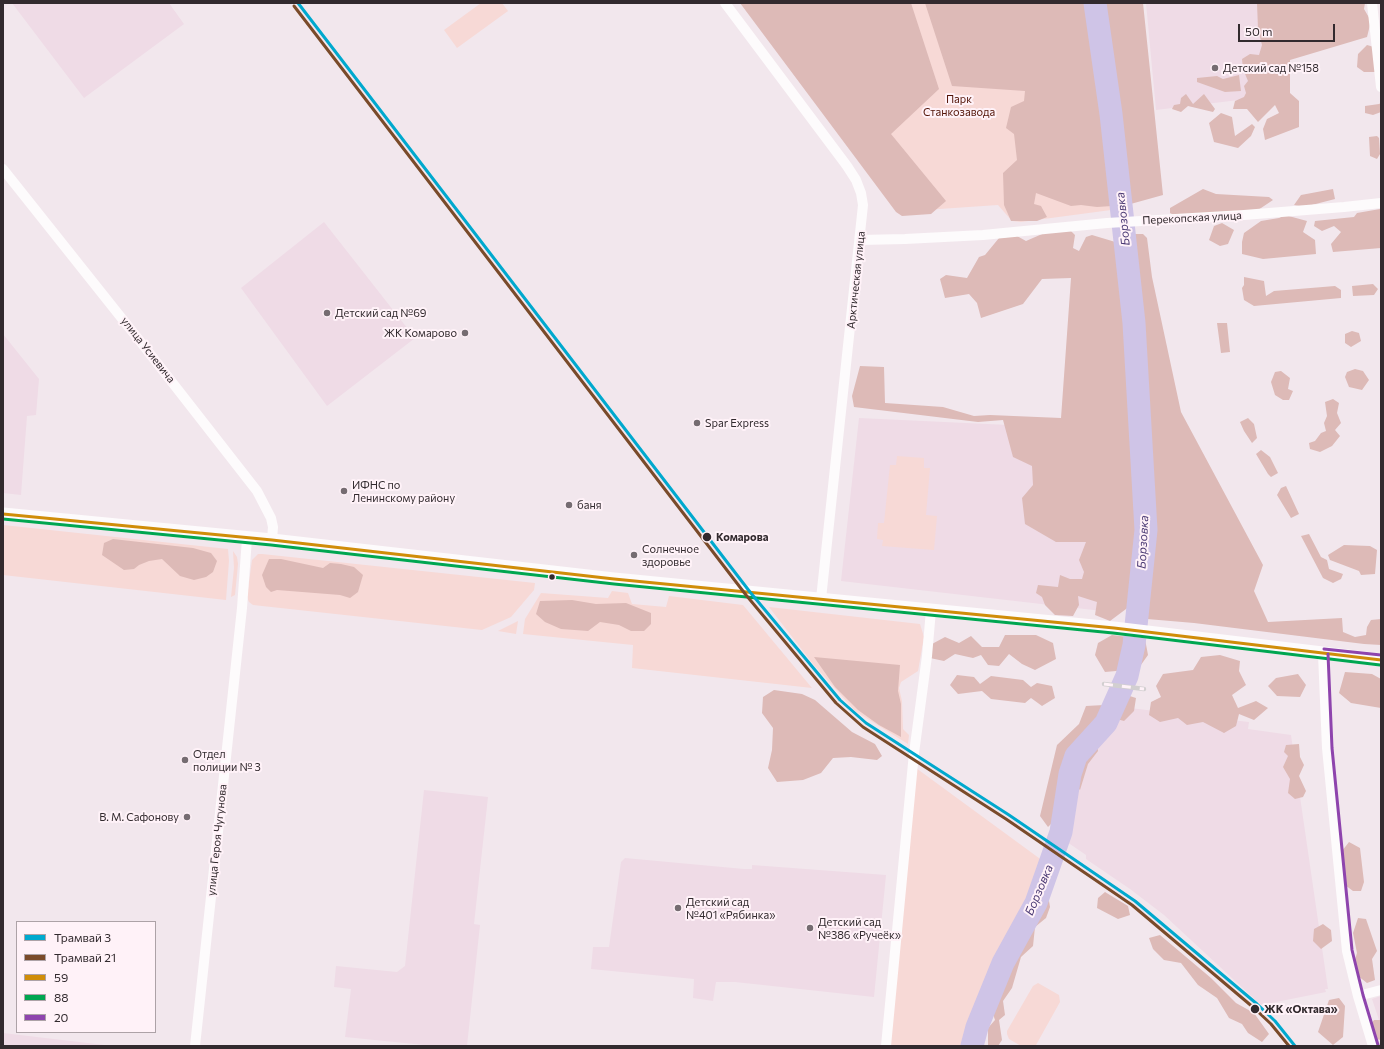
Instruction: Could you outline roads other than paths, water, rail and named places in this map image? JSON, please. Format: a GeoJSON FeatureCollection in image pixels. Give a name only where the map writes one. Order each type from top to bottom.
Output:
{"type":"FeatureCollection","features":[{"type":"Feature","properties":{"kind":"street","name":"Арктическая улица"},"geometry":{"type":"LineString","coordinates":[[725,3],[856,180],[861,192],[863,205],[860,240],[821,599]]}},
{"type":"Feature","properties":{"kind":"street"},"geometry":{"type":"LineString","coordinates":[[1372,3],[1381,87]]}},
{"type":"Feature","properties":{"kind":"street","name":"улица Усиевича"},"geometry":{"type":"LineString","coordinates":[[3,169],[139,339],[257,491],[272,518],[272,540]]}},
{"type":"Feature","properties":{"kind":"street","name":"Перекопская улица"},"geometry":{"type":"LineString","coordinates":[[860,240],[983,235],[1107,223],[1244,215],[1381,203]]}},
{"type":"Feature","properties":{"kind":"street"},"geometry":{"type":"LineString","coordinates":[[3,514],[272,540],[591,576],[1114,628],[1381,660]]}},
{"type":"Feature","properties":{"kind":"street","name":"улица Героя Чугунова"},"geometry":{"type":"LineString","coordinates":[[195,1046],[242,608],[247,538]]}},
{"type":"Feature","properties":{"kind":"street"},"geometry":{"type":"LineString","coordinates":[[886,1046],[914,753],[927,656],[931,610]]}},
{"type":"Feature","properties":{"kind":"street"},"geometry":{"type":"LineString","coordinates":[[1323,654],[1327,748],[1347,952],[1373,1046]]}},
{"type":"Feature","properties":{"kind":"street"},"geometry":{"type":"LineString","coordinates":[[1358,996],[1381,990]]}},
{"type":"Feature","properties":{"kind":"waterway","name":"Борзовка"},"geometry":{"type":"LineString","coordinates":[[972,1046],[977,1027],[1003,963],[1036,903],[1061,832],[1070,774],[1076,756],[1106,723],[1127,676],[1134,645],[1146,530],[1134,323],[1111,114],[1095,3]]}},
{"type":"Feature","properties":{"kind":"railway"},"geometry":{"type":"LineString","coordinates":[[1104,684],[1144,689]]}},
{"type":"Feature","properties":{"kind":"tram line","name":"3"},"geometry":{"type":"LineString","coordinates":[[298,3],[750,592],[840,700],[866,723],[1009,815],[1135,901],[1257,1004],[1275,1021],[1295,1046]]}},
{"type":"Feature","properties":{"kind":"tram line","name":"21"},"geometry":{"type":"LineString","coordinates":[[294,6],[746,595],[836,703],[863,727],[1006,819],[1132,905],[1254,1008],[1271,1024],[1289,1046]]}},
{"type":"Feature","properties":{"kind":"place","name":"Детский сад №158"},"geometry":{"type":"Point","coordinates":[1215,68]}},
{"type":"Feature","properties":{"kind":"place","name":"Детский сад №69"},"geometry":{"type":"Point","coordinates":[327,313]}},
{"type":"Feature","properties":{"kind":"place","name":"ЖК Комарово"},"geometry":{"type":"Point","coordinates":[465,333]}},
{"type":"Feature","properties":{"kind":"place","name":"Spar Express"},"geometry":{"type":"Point","coordinates":[697,423]}},
{"type":"Feature","properties":{"kind":"place","name":"ИФНС по Ленинскому району"},"geometry":{"type":"Point","coordinates":[344,491]}},
{"type":"Feature","properties":{"kind":"place","name":"баня"},"geometry":{"type":"Point","coordinates":[569,505]}},
{"type":"Feature","properties":{"kind":"place","name":"Комарова"},"geometry":{"type":"Point","coordinates":[707,537]}},
{"type":"Feature","properties":{"kind":"place","name":"Солнечное здоровье"},"geometry":{"type":"Point","coordinates":[634,555]}},
{"type":"Feature","properties":{"kind":"place","name":"Отдел полиции № 3"},"geometry":{"type":"Point","coordinates":[185,760]}},
{"type":"Feature","properties":{"kind":"place","name":"В. М. Сафонову"},"geometry":{"type":"Point","coordinates":[187,817]}},
{"type":"Feature","properties":{"kind":"place","name":"Детский сад №401 «Рябинка»"},"geometry":{"type":"Point","coordinates":[678,908]}},
{"type":"Feature","properties":{"kind":"place","name":"Детский сад №386 «Ручеёк»"},"geometry":{"type":"Point","coordinates":[810,928]}},
{"type":"Feature","properties":{"kind":"place","name":"ЖК «Октава»"},"geometry":{"type":"Point","coordinates":[1255,1009]}},
{"type":"Feature","properties":{"kind":"park label","name":"Парк Станкозавода"},"geometry":{"type":"Point","coordinates":[959,105]}}]}
